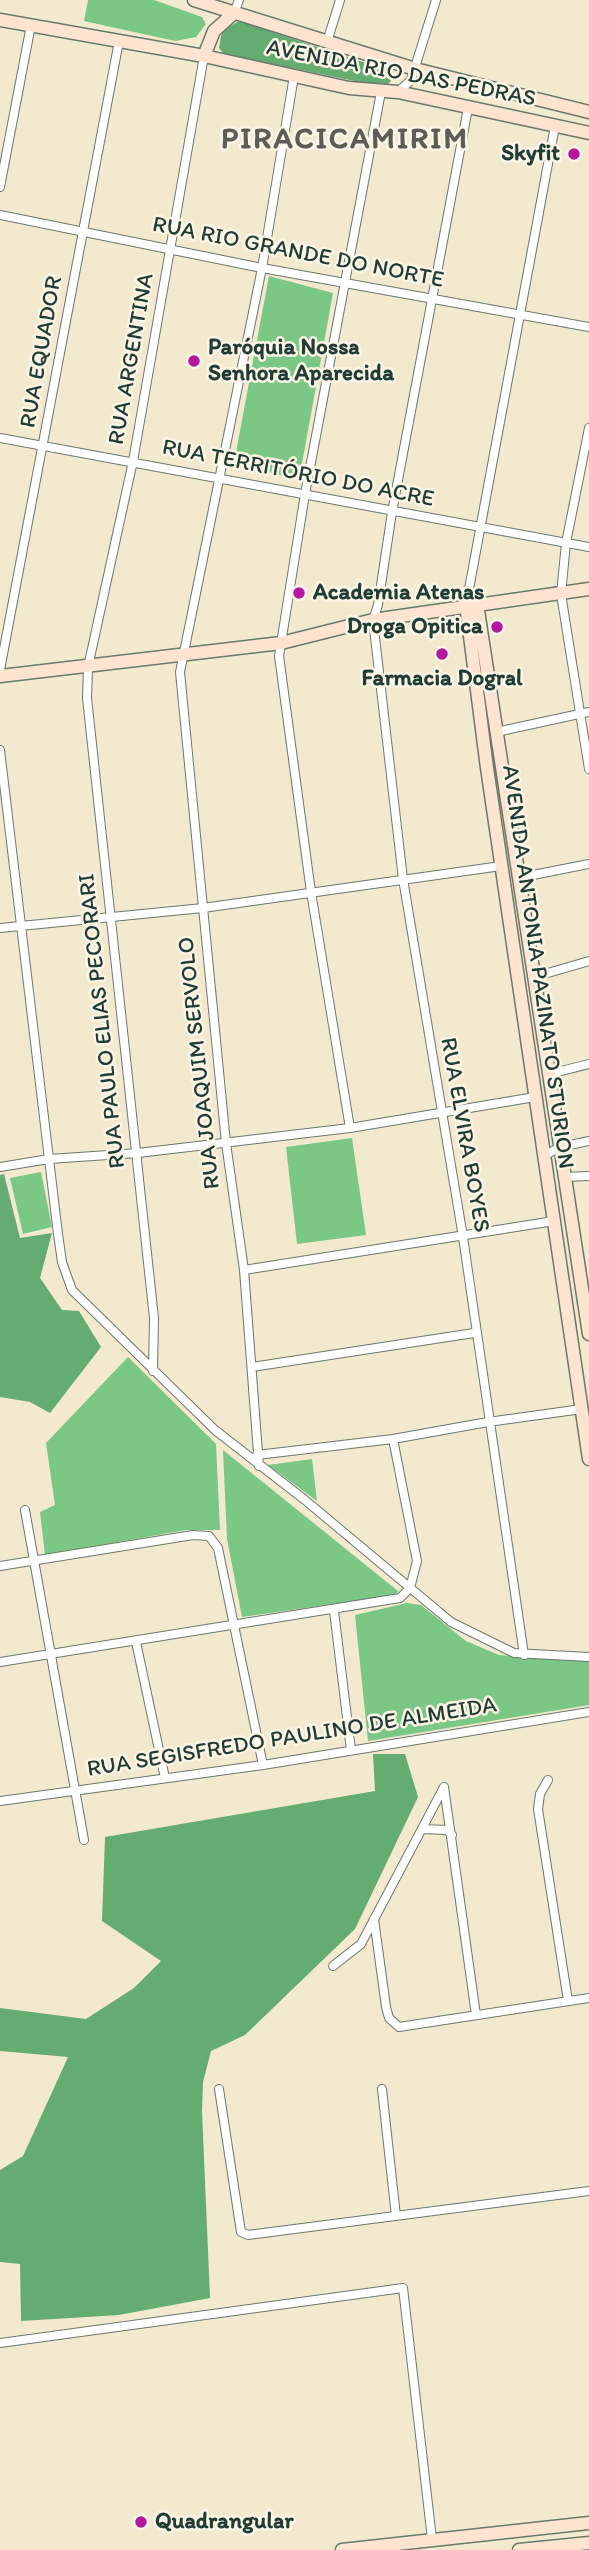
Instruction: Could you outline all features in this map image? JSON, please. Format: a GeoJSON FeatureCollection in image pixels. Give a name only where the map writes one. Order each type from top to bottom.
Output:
{"type":"FeatureCollection","features":[{"type":"Feature","properties":{"kind":"main road","name":"AVENIDA RIO DAS PEDRAS"},"geometry":{"type":"LineString","coordinates":[[194,0],[415,69],[589,112]]}},
{"type":"Feature","properties":{"kind":"main road"},"geometry":{"type":"LineString","coordinates":[[204,56],[214,31],[234,13]]}},
{"type":"Feature","properties":{"kind":"main road","name":"AVENIDA RIO DAS PEDRAS"},"geometry":{"type":"LineString","coordinates":[[0,20],[204,56],[381,92],[398,92],[589,134]]}},
{"type":"Feature","properties":{"kind":"main road"},"geometry":{"type":"LineString","coordinates":[[0,676],[281,643],[373,620],[589,589]]}},
{"type":"Feature","properties":{"kind":"main road","name":"AVENIDA ANTONIA PAZINATO STURION"},"geometry":{"type":"LineString","coordinates":[[471,604],[496,732],[565,1177],[583,1251],[589,1334]]}},
{"type":"Feature","properties":{"kind":"main road","name":"AVENIDA ANTONIA PAZINATO STURION"},"geometry":{"type":"LineString","coordinates":[[471,604],[505,895],[589,1459]]}},
{"type":"Feature","properties":{"kind":"main road"},"geometry":{"type":"LineString","coordinates":[[501,866],[518,878],[505,895]]}},
{"type":"Feature","properties":{"kind":"main road"},"geometry":{"type":"LineString","coordinates":[[554,1221],[559,1242],[565,1248],[583,1251]]}},
{"type":"Feature","properties":{"kind":"main road"},"geometry":{"type":"LineString","coordinates":[[342,2550],[586,2524]]}},
{"type":"Feature","properties":{"kind":"main road"},"geometry":{"type":"LineString","coordinates":[[585,2543],[571,2539],[568,2533],[586,2524]]}},
{"type":"Feature","properties":{"kind":"main road"},"geometry":{"type":"LineString","coordinates":[[519,2550],[585,2543]]}},
{"type":"Feature","properties":{"kind":"street"},"geometry":{"type":"LineString","coordinates":[[234,13],[239,0]]}},
{"type":"Feature","properties":{"kind":"street"},"geometry":{"type":"LineString","coordinates":[[327,42],[340,0]]}},
{"type":"Feature","properties":{"kind":"street"},"geometry":{"type":"LineString","coordinates":[[398,92],[408,85],[415,69],[436,0]]}},
{"type":"Feature","properties":{"kind":"street"},"geometry":{"type":"LineString","coordinates":[[0,187],[32,25]]}},
{"type":"Feature","properties":{"kind":"street","name":"RUA EQUADOR"},"geometry":{"type":"LineString","coordinates":[[0,670],[45,444],[119,41]]}},
{"type":"Feature","properties":{"kind":"street","name":"RUA ARGENTINA"},"geometry":{"type":"LineString","coordinates":[[88,667],[133,461],[204,56]]}},
{"type":"Feature","properties":{"kind":"street","name":"RUA JOAQUIM SERVOLO"},"geometry":{"type":"LineString","coordinates":[[259,1466],[244,1270],[226,1143],[184,730],[181,656],[262,268],[294,76]]}},
{"type":"Feature","properties":{"kind":"street"},"geometry":{"type":"LineString","coordinates":[[350,1128],[311,892],[279,656],[305,494],[381,92]]}},
{"type":"Feature","properties":{"kind":"street","name":"RUA ELVIRA BOYES"},"geometry":{"type":"LineString","coordinates":[[468,108],[392,512],[378,605],[373,620],[403,879],[463,1237],[474,1333],[524,1655]]}},
{"type":"Feature","properties":{"kind":"street"},"geometry":{"type":"LineString","coordinates":[[471,604],[478,528],[555,126]]}},
{"type":"Feature","properties":{"kind":"street","name":"RUA RIO GRANDE DO NORTE"},"geometry":{"type":"LineString","coordinates":[[0,215],[262,268],[589,327]]}},
{"type":"Feature","properties":{"kind":"street"},"geometry":{"type":"LineString","coordinates":[[589,428],[566,543],[561,594],[585,713],[589,769]]}},
{"type":"Feature","properties":{"kind":"street","name":"RUA TERRITÓRIO DO ACRE"},"geometry":{"type":"LineString","coordinates":[[0,438],[45,444],[392,512],[589,547]]}},
{"type":"Feature","properties":{"kind":"street","name":"RUA PAULO ELIAS PECORARI"},"geometry":{"type":"LineString","coordinates":[[88,667],[87,698],[154,1318],[153,1371]]}},
{"type":"Feature","properties":{"kind":"street"},"geometry":{"type":"LineString","coordinates":[[496,732],[585,713]]}},
{"type":"Feature","properties":{"kind":"street"},"geometry":{"type":"LineString","coordinates":[[0,750],[62,1262],[72,1290],[153,1371],[259,1466],[305,1500],[451,1622],[504,1651],[524,1655],[589,1657]]}},
{"type":"Feature","properties":{"kind":"street"},"geometry":{"type":"LineString","coordinates":[[518,878],[589,864]]}},
{"type":"Feature","properties":{"kind":"street"},"geometry":{"type":"LineString","coordinates":[[0,928],[203,908],[501,866]]}},
{"type":"Feature","properties":{"kind":"street"},"geometry":{"type":"LineString","coordinates":[[534,977],[589,961]]}},
{"type":"Feature","properties":{"kind":"street"},"geometry":{"type":"LineString","coordinates":[[549,1074],[589,1064]]}},
{"type":"Feature","properties":{"kind":"street"},"geometry":{"type":"LineString","coordinates":[[0,1167],[49,1159],[138,1153],[350,1128],[535,1097]]}},
{"type":"Feature","properties":{"kind":"street"},"geometry":{"type":"LineString","coordinates":[[544,1156],[560,1147],[589,1141]]}},
{"type":"Feature","properties":{"kind":"street"},"geometry":{"type":"LineString","coordinates":[[565,1177],[589,1176]]}},
{"type":"Feature","properties":{"kind":"street"},"geometry":{"type":"LineString","coordinates":[[244,1270],[554,1221]]}},
{"type":"Feature","properties":{"kind":"street"},"geometry":{"type":"LineString","coordinates":[[252,1367],[474,1333]]}},
{"type":"Feature","properties":{"kind":"street"},"geometry":{"type":"LineString","coordinates":[[257,1455],[393,1439],[582,1409]]}},
{"type":"Feature","properties":{"kind":"street"},"geometry":{"type":"LineString","coordinates":[[0,1662],[334,1611],[400,1598],[410,1588],[417,1561],[393,1439]]}},
{"type":"Feature","properties":{"kind":"street"},"geometry":{"type":"LineString","coordinates":[[25,1510],[32,1562],[84,1840]]}},
{"type":"Feature","properties":{"kind":"street"},"geometry":{"type":"LineString","coordinates":[[0,1566],[193,1535],[209,1536],[218,1548],[262,1765]]}},
{"type":"Feature","properties":{"kind":"street"},"geometry":{"type":"LineString","coordinates":[[334,1611],[351,1750]]}},
{"type":"Feature","properties":{"kind":"street"},"geometry":{"type":"LineString","coordinates":[[136,1642],[165,1778]]}},
{"type":"Feature","properties":{"kind":"street","name":"RUA SEGISFREDO PAULINO DE ALMEIDA"},"geometry":{"type":"LineString","coordinates":[[0,1801],[262,1765],[589,1712]]}},
{"type":"Feature","properties":{"kind":"street"},"geometry":{"type":"LineString","coordinates":[[548,1780],[540,1794],[538,1809],[568,2001]]}},
{"type":"Feature","properties":{"kind":"street"},"geometry":{"type":"LineString","coordinates":[[333,1966],[361,1944],[444,1787],[476,2015]]}},
{"type":"Feature","properties":{"kind":"street"},"geometry":{"type":"LineString","coordinates":[[423,1829],[447,1830],[452,1835]]}},
{"type":"Feature","properties":{"kind":"street"},"geometry":{"type":"LineString","coordinates":[[374,1919],[386,2007],[389,2018],[399,2027],[589,1998]]}},
{"type":"Feature","properties":{"kind":"street"},"geometry":{"type":"LineString","coordinates":[[219,2089],[241,2232],[248,2235],[589,2191]]}},
{"type":"Feature","properties":{"kind":"street"},"geometry":{"type":"LineString","coordinates":[[382,2089],[396,2216]]}},
{"type":"Feature","properties":{"kind":"street"},"geometry":{"type":"LineString","coordinates":[[0,2343],[403,2288],[432,2539]]}},
{"type":"Feature","properties":{"kind":"green space"},"geometry":{"type":"Polygon","coordinates":[[[88,0],[154,0],[202,17],[206,24],[196,37],[175,41],[84,21],[88,0]]]}},
{"type":"Feature","properties":{"kind":"green space"},"geometry":{"type":"Polygon","coordinates":[[[239,21],[387,70],[391,81],[386,86],[374,85],[224,54],[219,48],[221,36],[225,29],[239,21]]]}},
{"type":"Feature","properties":{"kind":"green space"},"geometry":{"type":"Polygon","coordinates":[[[269,276],[333,293],[299,480],[234,463],[269,276]]]}},
{"type":"Feature","properties":{"kind":"green space"},"geometry":{"type":"Polygon","coordinates":[[[352,1138],[366,1235],[297,1244],[286,1147],[352,1138]]]}},
{"type":"Feature","properties":{"kind":"green space"},"geometry":{"type":"Polygon","coordinates":[[[41,1172],[52,1227],[23,1234],[10,1178],[41,1172]]]}},
{"type":"Feature","properties":{"kind":"green space"},"geometry":{"type":"Polygon","coordinates":[[[4,1174],[20,1238],[52,1233],[40,1278],[62,1310],[79,1311],[101,1347],[50,1413],[30,1402],[0,1397],[0,1175],[4,1174]]]}},
{"type":"Feature","properties":{"kind":"green space"},"geometry":{"type":"Polygon","coordinates":[[[128,1357],[216,1444],[220,1530],[186,1530],[45,1555],[40,1512],[55,1505],[46,1443],[128,1357]]]}},
{"type":"Feature","properties":{"kind":"green space"},"geometry":{"type":"Polygon","coordinates":[[[223,1450],[398,1591],[395,1595],[242,1617],[227,1539],[223,1450]]]}},
{"type":"Feature","properties":{"kind":"green space"},"geometry":{"type":"Polygon","coordinates":[[[312,1459],[317,1501],[268,1465],[312,1459]]]}},
{"type":"Feature","properties":{"kind":"green space"},"geometry":{"type":"Polygon","coordinates":[[[407,1603],[421,1605],[466,1641],[499,1655],[589,1661],[589,1705],[368,1741],[355,1615],[407,1603]]]}},
{"type":"Feature","properties":{"kind":"green space"},"geometry":{"type":"Polygon","coordinates":[[[373,1754],[405,1754],[418,1797],[355,1929],[245,2035],[211,2051],[203,2082],[202,2111],[210,2298],[119,2315],[21,2321],[20,2264],[0,2262],[0,2170],[23,2156],[68,2057],[0,2051],[0,2008],[86,2019],[134,1988],[161,1961],[102,1921],[105,1837],[375,1791],[373,1754]]]}},
{"type":"Feature","properties":{"kind":"place","name":"Skyfit"},"geometry":{"type":"Point","coordinates":[574,154]}},
{"type":"Feature","properties":{"kind":"place","name":"Paróquia Nossa Senhora Aparecida"},"geometry":{"type":"Point","coordinates":[194,361]}},
{"type":"Feature","properties":{"kind":"place","name":"Academia Atenas"},"geometry":{"type":"Point","coordinates":[299,593]}},
{"type":"Feature","properties":{"kind":"place","name":"Droga Opitica"},"geometry":{"type":"Point","coordinates":[497,627]}},
{"type":"Feature","properties":{"kind":"place","name":"Farmacia Dogral"},"geometry":{"type":"Point","coordinates":[442,654]}},
{"type":"Feature","properties":{"kind":"place","name":"Quadrangular"},"geometry":{"type":"Point","coordinates":[141,2522]}},
{"type":"Feature","properties":{"kind":"district","name":"PIRACICAMIRIM"},"geometry":{"type":"Point","coordinates":[345,140]}}]}
